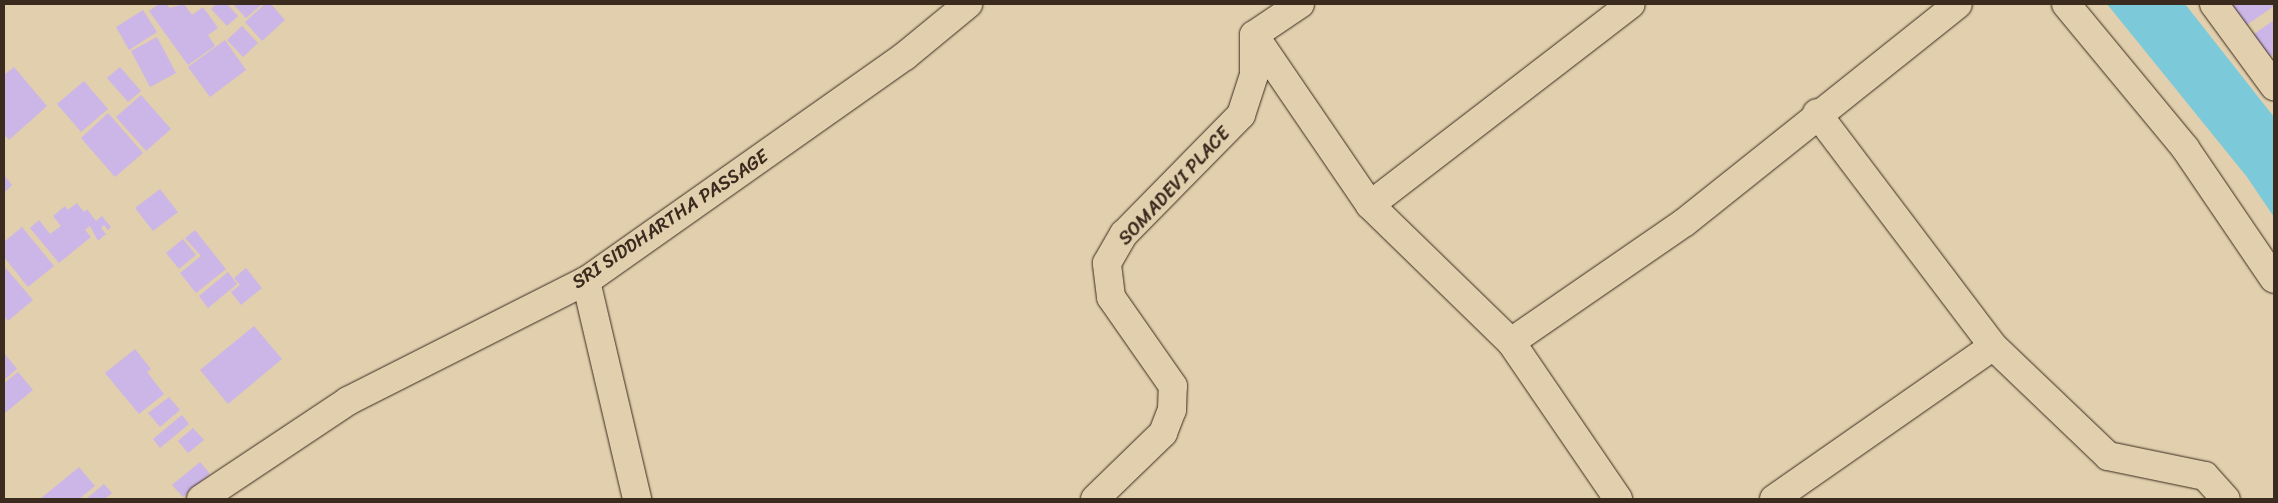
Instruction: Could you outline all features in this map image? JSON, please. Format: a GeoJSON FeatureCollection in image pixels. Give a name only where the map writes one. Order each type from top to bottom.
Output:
{"type":"FeatureCollection","features":[{"type":"Feature","properties":{"kind":"street","name":"SRI SIDDHARTHA PASSAGE"},"geometry":{"type":"LineString","coordinates":[[201,499],[348,401],[586,281],[905,56],[968,4]]}},
{"type":"Feature","properties":{"kind":"street"},"geometry":{"type":"LineString","coordinates":[[1300,4],[1254,35],[1370,205],[1511,342],[1618,499]]}},
{"type":"Feature","properties":{"kind":"street"},"geometry":{"type":"LineString","coordinates":[[1370,205],[1631,4]]}},
{"type":"Feature","properties":{"kind":"street"},"geometry":{"type":"LineString","coordinates":[[1511,342],[1684,222],[1817,113],[1958,4]]}},
{"type":"Feature","properties":{"kind":"street"},"geometry":{"type":"LineString","coordinates":[[2066,4],[2185,148],[2274,279]]}},
{"type":"Feature","properties":{"kind":"street"},"geometry":{"type":"LineString","coordinates":[[2214,4],[2274,86]]}},
{"type":"Feature","properties":{"kind":"street","name":"SOMADEVI PLACE"},"geometry":{"type":"LineString","coordinates":[[1095,499],[1163,433],[1172,410],[1173,386],[1111,296],[1107,263],[1124,234],[1241,115],[1254,75],[1254,35]]}},
{"type":"Feature","properties":{"kind":"street"},"geometry":{"type":"LineString","coordinates":[[1817,113],[1993,346],[2108,456],[2205,476],[2226,499]]}},
{"type":"Feature","properties":{"kind":"street"},"geometry":{"type":"LineString","coordinates":[[586,281],[628,498]]}},
{"type":"Feature","properties":{"kind":"street"},"geometry":{"type":"LineString","coordinates":[[1774,499],[1993,346]]}},
{"type":"Feature","properties":{"kind":"water"},"geometry":{"type":"Polygon","coordinates":[[[2107,4],[2185,4],[2274,117],[2274,217],[2247,177],[2107,4]]]}},
{"type":"Feature","properties":{"kind":"building"},"geometry":{"type":"Polygon","coordinates":[[[159,4],[166,4],[170,8],[184,4],[192,15],[203,7],[218,28],[208,35],[215,46],[188,65],[149,11],[159,4]]]}},
{"type":"Feature","properties":{"kind":"building"},"geometry":{"type":"Polygon","coordinates":[[[216,4],[227,4],[238,16],[227,26],[211,9],[216,4]]]}},
{"type":"Feature","properties":{"kind":"building"},"geometry":{"type":"Polygon","coordinates":[[[233,4],[262,4],[246,18],[233,4]]]}},
{"type":"Feature","properties":{"kind":"building"},"geometry":{"type":"Polygon","coordinates":[[[265,4],[271,4],[285,20],[262,41],[245,22],[265,4]]]}},
{"type":"Feature","properties":{"kind":"building"},"geometry":{"type":"Polygon","coordinates":[[[2218,4],[2273,4],[2274,6],[2238,31],[2218,4]]]}},
{"type":"Feature","properties":{"kind":"building"},"geometry":{"type":"Polygon","coordinates":[[[143,10],[157,32],[129,50],[116,27],[143,10]]]}},
{"type":"Feature","properties":{"kind":"building"},"geometry":{"type":"Polygon","coordinates":[[[2274,20],[2274,54],[2262,62],[2247,39],[2274,20]]]}},
{"type":"Feature","properties":{"kind":"building"},"geometry":{"type":"Polygon","coordinates":[[[242,26],[258,43],[243,57],[227,40],[242,26]]]}},
{"type":"Feature","properties":{"kind":"building"},"geometry":{"type":"Polygon","coordinates":[[[157,37],[176,73],[150,87],[131,51],[157,37]]]}},
{"type":"Feature","properties":{"kind":"building"},"geometry":{"type":"Polygon","coordinates":[[[225,40],[246,70],[210,97],[188,67],[225,40]]]}},
{"type":"Feature","properties":{"kind":"building"},"geometry":{"type":"Polygon","coordinates":[[[14,67],[47,106],[9,140],[4,134],[4,75],[14,67]]]}},
{"type":"Feature","properties":{"kind":"building"},"geometry":{"type":"Polygon","coordinates":[[[120,67],[141,91],[128,102],[107,78],[120,67]]]}},
{"type":"Feature","properties":{"kind":"building"},"geometry":{"type":"Polygon","coordinates":[[[84,81],[108,109],[81,132],[57,104],[84,81]]]}},
{"type":"Feature","properties":{"kind":"building"},"geometry":{"type":"Polygon","coordinates":[[[141,95],[171,129],[146,151],[116,117],[141,95]]]}},
{"type":"Feature","properties":{"kind":"building"},"geometry":{"type":"Polygon","coordinates":[[[108,113],[143,153],[115,177],[81,138],[108,113]]]}},
{"type":"Feature","properties":{"kind":"building"},"geometry":{"type":"Polygon","coordinates":[[[4,175],[12,185],[4,193],[4,175]]]}},
{"type":"Feature","properties":{"kind":"building"},"geometry":{"type":"Polygon","coordinates":[[[160,189],[178,212],[153,231],[135,208],[160,189]]]}},
{"type":"Feature","properties":{"kind":"building"},"geometry":{"type":"Polygon","coordinates":[[[77,203],[84,212],[87,209],[96,221],[102,216],[111,227],[108,230],[104,225],[101,228],[106,234],[98,241],[90,226],[85,230],[91,237],[59,263],[30,228],[39,220],[50,234],[61,226],[53,216],[65,206],[68,210],[77,203]]]}},
{"type":"Feature","properties":{"kind":"building"},"geometry":{"type":"Polygon","coordinates":[[[22,227],[54,266],[28,287],[4,257],[4,242],[22,227]]]}},
{"type":"Feature","properties":{"kind":"building"},"geometry":{"type":"Polygon","coordinates":[[[195,230],[226,269],[196,293],[180,273],[201,256],[185,238],[195,230]]]}},
{"type":"Feature","properties":{"kind":"building"},"geometry":{"type":"Polygon","coordinates":[[[183,239],[196,255],[179,269],[166,253],[183,239]]]}},
{"type":"Feature","properties":{"kind":"building"},"geometry":{"type":"Polygon","coordinates":[[[4,266],[33,300],[8,321],[4,316],[4,266]]]}},
{"type":"Feature","properties":{"kind":"building"},"geometry":{"type":"Polygon","coordinates":[[[246,268],[262,288],[241,305],[231,292],[240,285],[234,278],[246,268]]]}},
{"type":"Feature","properties":{"kind":"building"},"geometry":{"type":"Polygon","coordinates":[[[228,272],[237,284],[208,308],[199,296],[228,272]]]}},
{"type":"Feature","properties":{"kind":"building"},"geometry":{"type":"Polygon","coordinates":[[[254,326],[282,359],[228,404],[200,370],[254,326]]]}},
{"type":"Feature","properties":{"kind":"building"},"geometry":{"type":"Polygon","coordinates":[[[135,349],[151,369],[147,372],[164,394],[139,414],[105,373],[135,349]]]}},
{"type":"Feature","properties":{"kind":"building"},"geometry":{"type":"Polygon","coordinates":[[[4,353],[17,369],[4,380],[4,353]]]}},
{"type":"Feature","properties":{"kind":"building"},"geometry":{"type":"Polygon","coordinates":[[[18,372],[33,390],[5,413],[4,383],[18,372]]]}},
{"type":"Feature","properties":{"kind":"building"},"geometry":{"type":"Polygon","coordinates":[[[169,397],[180,410],[160,427],[148,413],[169,397]]]}},
{"type":"Feature","properties":{"kind":"building"},"geometry":{"type":"Polygon","coordinates":[[[182,415],[189,424],[160,448],[153,439],[182,415]]]}},
{"type":"Feature","properties":{"kind":"building"},"geometry":{"type":"Polygon","coordinates":[[[193,428],[204,440],[188,453],[178,441],[193,428]]]}},
{"type":"Feature","properties":{"kind":"building"},"geometry":{"type":"Polygon","coordinates":[[[200,462],[210,474],[183,497],[172,485],[200,462]]]}},
{"type":"Feature","properties":{"kind":"building"},"geometry":{"type":"Polygon","coordinates":[[[79,467],[95,486],[79,499],[40,499],[79,467]]]}},
{"type":"Feature","properties":{"kind":"building"},"geometry":{"type":"Polygon","coordinates":[[[104,484],[112,493],[105,499],[86,499],[104,484]]]}}]}
